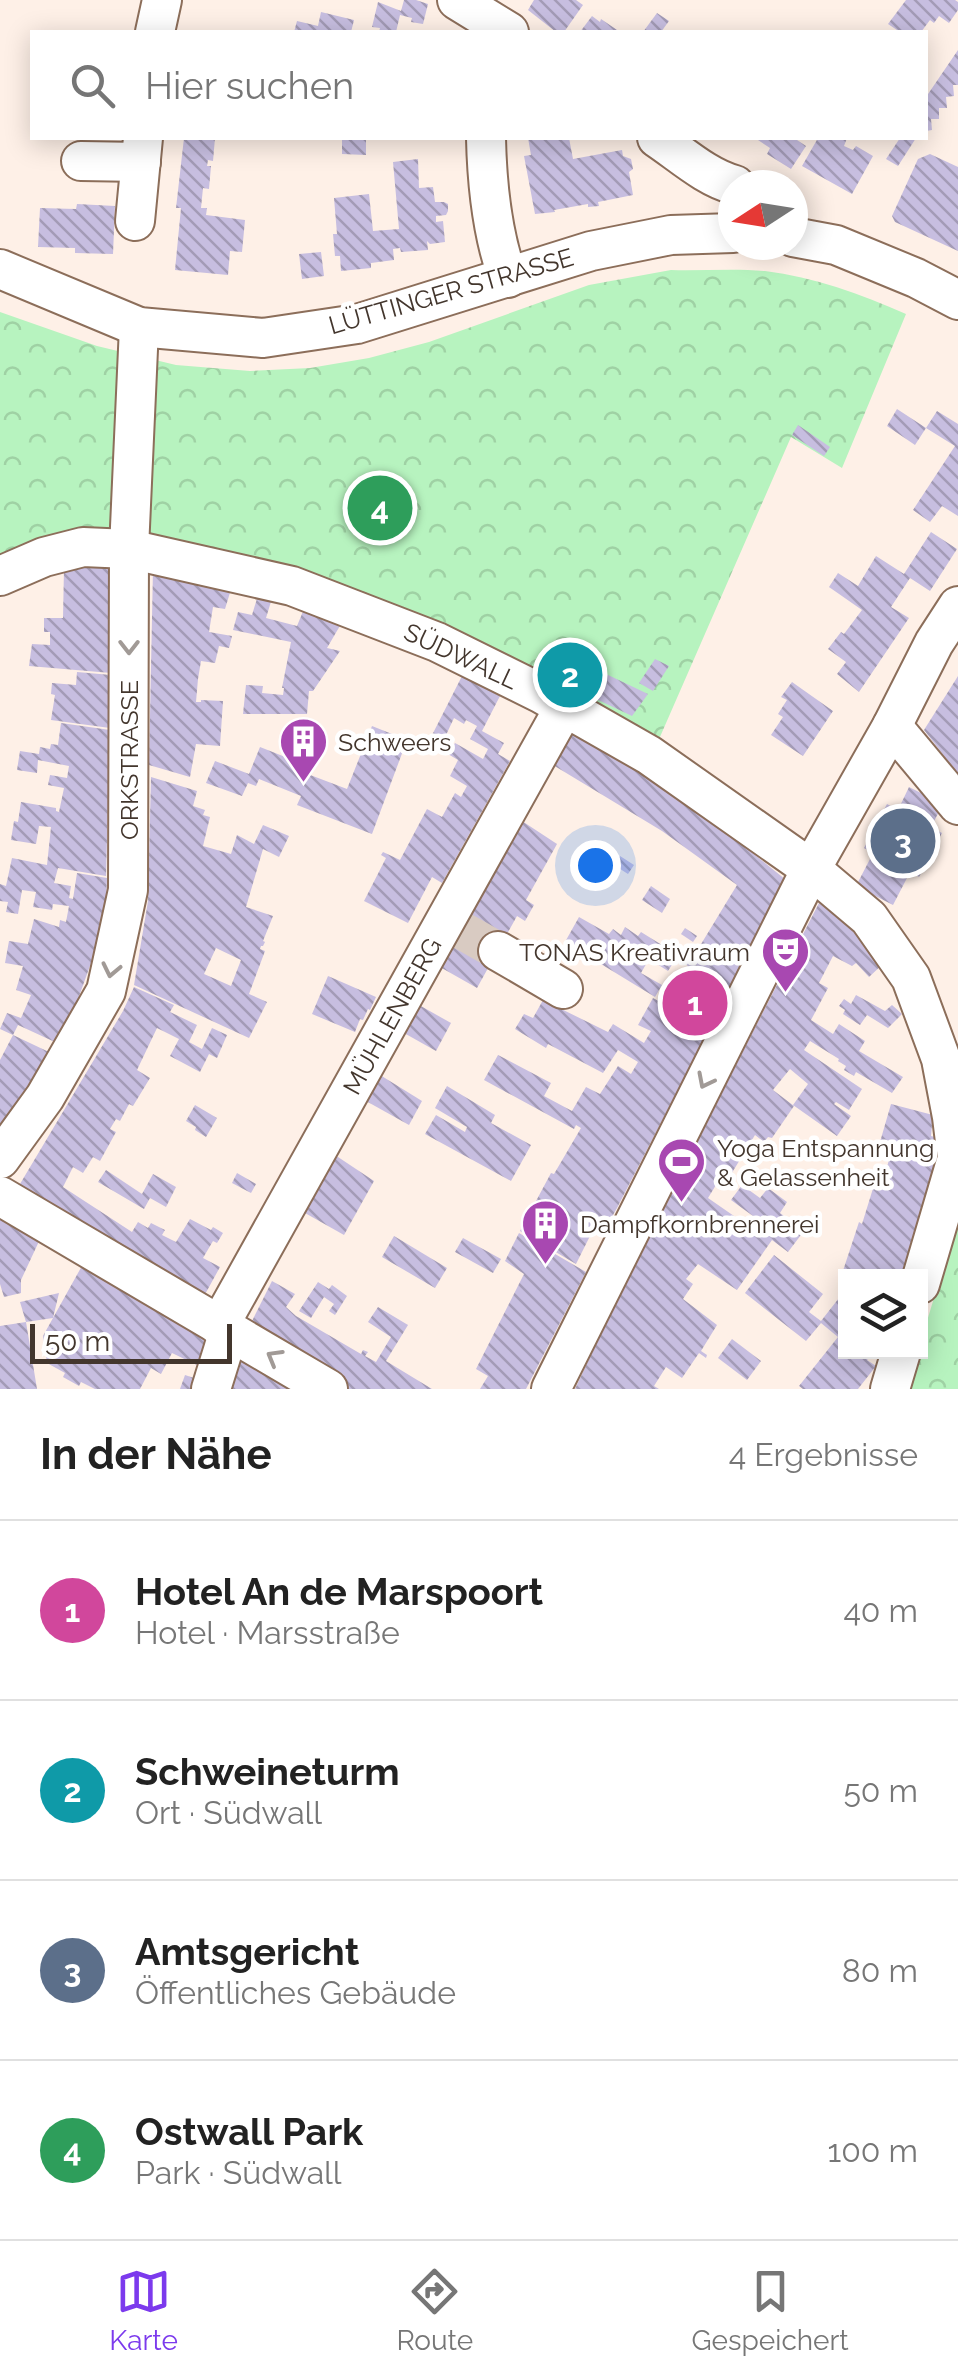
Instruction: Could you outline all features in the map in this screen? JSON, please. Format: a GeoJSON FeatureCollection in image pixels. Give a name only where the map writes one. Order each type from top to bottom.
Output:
{"type":"FeatureCollection","features":[{"type":"Feature","properties":{"kind":"street"},"geometry":{"type":"LineString","coordinates":[[155,30],[162,0]]}},
{"type":"Feature","properties":{"kind":"street"},"geometry":{"type":"LineString","coordinates":[[457,0],[497,21]]}},
{"type":"Feature","properties":{"kind":"street"},"geometry":{"type":"LineString","coordinates":[[486,140],[492,205],[508,278]]}},
{"type":"Feature","properties":{"kind":"street"},"geometry":{"type":"LineString","coordinates":[[659,140],[687,174],[718,180]]}},
{"type":"Feature","properties":{"kind":"street"},"geometry":{"type":"LineString","coordinates":[[81,160],[142,150],[135,221]]}},
{"type":"Feature","properties":{"kind":"street","name":"LÜTTINGER STRASSE"},"geometry":{"type":"LineString","coordinates":[[0,268],[139,327],[263,338],[357,324],[607,248],[670,235],[718,233]]}},
{"type":"Feature","properties":{"kind":"street"},"geometry":{"type":"LineString","coordinates":[[808,240],[836,245],[958,300]]}},
{"type":"Feature","properties":{"kind":"street","name":"ORKSTRASSE"},"geometry":{"type":"LineString","coordinates":[[0,1158],[45,1097],[106,991],[128,890],[130,550],[139,327]]}},
{"type":"Feature","properties":{"kind":"street","name":"SÜDWALL"},"geometry":{"type":"LineString","coordinates":[[0,576],[44,557],[83,547],[130,550],[292,586],[437,642],[565,706],[650,756],[811,869],[869,918],[912,978],[942,1059],[957,1158],[924,1269]]}},
{"type":"Feature","properties":{"kind":"street"},"geometry":{"type":"LineString","coordinates":[[551,1389],[811,869],[958,606]]}},
{"type":"Feature","properties":{"kind":"street","name":"MÜHLENBERG"},"geometry":{"type":"LineString","coordinates":[[211,1389],[224,1328],[453,925],[565,706]]}},
{"type":"Feature","properties":{"kind":"street"},"geometry":{"type":"LineString","coordinates":[[892,726],[958,805]]}},
{"type":"Feature","properties":{"kind":"street"},"geometry":{"type":"LineString","coordinates":[[498,951],[563,989]]}},
{"type":"Feature","properties":{"kind":"street"},"geometry":{"type":"LineString","coordinates":[[0,1196],[328,1389]]}},
{"type":"Feature","properties":{"kind":"street"},"geometry":{"type":"LineString","coordinates":[[890,1389],[899,1359]]}},
{"type":"Feature","properties":{"kind":"green space"},"geometry":{"type":"Polygon","coordinates":[[[671,270],[765,271],[801,277],[906,314],[842,468],[791,437],[656,746],[437,642],[129,550],[0,576],[0,312],[97,346],[176,365],[250,371],[310,368],[429,342],[589,285],[671,270]]]}},
{"type":"Feature","properties":{"kind":"green space"},"geometry":{"type":"Polygon","coordinates":[[[958,1218],[958,1389],[906,1389],[915,1359],[928,1359],[928,1318],[958,1218]]]}},
{"type":"Feature","properties":{"kind":"building"},"geometry":{"type":"Polygon","coordinates":[[[404,0],[428,4],[423,24],[400,15],[396,30],[372,27],[378,2],[401,11],[404,0]]]}},
{"type":"Feature","properties":{"kind":"building"},"geometry":{"type":"Polygon","coordinates":[[[534,0],[576,0],[583,5],[565,30],[553,30],[528,10],[534,0]]]}},
{"type":"Feature","properties":{"kind":"building"},"geometry":{"type":"Polygon","coordinates":[[[906,0],[958,2],[958,10],[949,23],[939,16],[922,30],[897,30],[888,24],[906,0]]]}},
{"type":"Feature","properties":{"kind":"building"},"geometry":{"type":"Polygon","coordinates":[[[321,12],[354,20],[352,30],[295,30],[297,21],[318,26],[321,12]]]}},
{"type":"Feature","properties":{"kind":"building"},"geometry":{"type":"Polygon","coordinates":[[[657,13],[669,21],[662,30],[644,30],[657,13]]]}},
{"type":"Feature","properties":{"kind":"building"},"geometry":{"type":"Polygon","coordinates":[[[592,16],[617,30],[582,30],[592,16]]]}},
{"type":"Feature","properties":{"kind":"building"},"geometry":{"type":"Polygon","coordinates":[[[958,50],[958,85],[953,85],[954,96],[946,97],[947,108],[939,108],[939,119],[931,119],[932,130],[928,131],[928,94],[958,50]]]}},
{"type":"Feature","properties":{"kind":"building"},"geometry":{"type":"Polygon","coordinates":[[[184,140],[215,140],[213,161],[208,160],[207,166],[211,166],[209,189],[203,188],[201,208],[207,208],[206,215],[245,220],[242,252],[230,251],[228,275],[175,270],[181,208],[176,208],[184,140]]]}},
{"type":"Feature","properties":{"kind":"building"},"geometry":{"type":"Polygon","coordinates":[[[342,140],[366,140],[366,155],[342,154],[342,140]]]}},
{"type":"Feature","properties":{"kind":"building"},"geometry":{"type":"Polygon","coordinates":[[[528,140],[569,140],[573,159],[622,150],[623,156],[631,159],[633,195],[598,202],[599,206],[588,204],[535,214],[524,156],[531,155],[528,140]]]}},
{"type":"Feature","properties":{"kind":"building"},"geometry":{"type":"Polygon","coordinates":[[[758,140],[797,140],[806,146],[791,169],[767,154],[770,148],[758,140]]]}},
{"type":"Feature","properties":{"kind":"building"},"geometry":{"type":"Polygon","coordinates":[[[817,140],[846,140],[844,146],[853,150],[856,146],[873,156],[852,194],[802,166],[817,140]]]}},
{"type":"Feature","properties":{"kind":"building"},"geometry":{"type":"Polygon","coordinates":[[[899,140],[915,140],[898,166],[886,159],[899,140]]]}},
{"type":"Feature","properties":{"kind":"building"},"geometry":{"type":"Polygon","coordinates":[[[930,154],[958,167],[958,251],[895,222],[892,216],[918,159],[930,154]]]}},
{"type":"Feature","properties":{"kind":"building"},"geometry":{"type":"Polygon","coordinates":[[[418,159],[419,188],[433,187],[435,202],[448,204],[446,215],[436,216],[436,222],[443,221],[445,242],[427,241],[428,250],[393,249],[394,260],[371,263],[371,268],[341,271],[340,256],[335,256],[334,198],[369,194],[373,231],[399,229],[393,162],[418,159]]]}},
{"type":"Feature","properties":{"kind":"building"},"geometry":{"type":"Polygon","coordinates":[[[77,204],[115,206],[113,254],[38,247],[40,208],[76,209],[77,204]]]}},
{"type":"Feature","properties":{"kind":"building"},"geometry":{"type":"Polygon","coordinates":[[[321,252],[324,276],[302,279],[299,254],[321,252]]]}},
{"type":"Feature","properties":{"kind":"building"},"geometry":{"type":"Polygon","coordinates":[[[897,409],[926,428],[915,445],[887,426],[897,409]]]}},
{"type":"Feature","properties":{"kind":"building"},"geometry":{"type":"Polygon","coordinates":[[[937,411],[958,424],[958,516],[942,506],[930,522],[913,510],[955,446],[926,428],[937,411]]]}},
{"type":"Feature","properties":{"kind":"building"},"geometry":{"type":"Polygon","coordinates":[[[798,425],[830,447],[824,456],[792,435],[798,425]]]}},
{"type":"Feature","properties":{"kind":"building"},"geometry":{"type":"Polygon","coordinates":[[[931,532],[957,549],[930,591],[910,578],[891,607],[909,618],[859,692],[837,674],[846,662],[828,649],[862,610],[829,587],[838,573],[858,586],[876,556],[904,574],[931,532]]]}},
{"type":"Feature","properties":{"kind":"building"},"geometry":{"type":"Polygon","coordinates":[[[64,568],[114,568],[111,673],[29,666],[32,644],[50,645],[50,632],[44,632],[44,618],[63,618],[64,568]]]}},
{"type":"Feature","properties":{"kind":"building"},"geometry":{"type":"Polygon","coordinates":[[[153,569],[232,586],[225,609],[213,607],[209,632],[232,636],[229,648],[219,646],[215,663],[201,661],[196,702],[223,701],[220,746],[196,744],[190,777],[149,765],[153,569]]]}},
{"type":"Feature","properties":{"kind":"building"},"geometry":{"type":"Polygon","coordinates":[[[259,592],[273,595],[266,618],[297,626],[304,609],[341,624],[327,648],[340,651],[313,691],[309,691],[307,714],[243,714],[246,685],[263,686],[262,693],[283,695],[291,642],[233,630],[238,612],[252,615],[259,592]]]}},
{"type":"Feature","properties":{"kind":"building"},"geometry":{"type":"Polygon","coordinates":[[[570,659],[599,680],[606,674],[648,694],[632,716],[573,691],[553,680],[558,665],[570,659]]]}},
{"type":"Feature","properties":{"kind":"building"},"geometry":{"type":"Polygon","coordinates":[[[655,659],[669,666],[653,691],[639,683],[655,659]]]}},
{"type":"Feature","properties":{"kind":"building"},"geometry":{"type":"Polygon","coordinates":[[[77,672],[111,675],[110,728],[51,720],[55,695],[51,694],[52,683],[76,685],[77,672]]]}},
{"type":"Feature","properties":{"kind":"building"},"geometry":{"type":"Polygon","coordinates":[[[462,676],[500,696],[482,731],[504,743],[498,754],[510,761],[442,883],[432,877],[408,923],[364,901],[386,858],[381,855],[383,852],[400,860],[427,809],[442,817],[455,793],[461,797],[467,786],[450,776],[458,760],[448,754],[455,743],[483,759],[488,749],[470,739],[477,726],[454,718],[439,750],[428,743],[462,676]]]}},
{"type":"Feature","properties":{"kind":"building"},"geometry":{"type":"Polygon","coordinates":[[[958,676],[958,774],[924,730],[958,676]]]}},
{"type":"Feature","properties":{"kind":"building"},"geometry":{"type":"Polygon","coordinates":[[[792,682],[833,711],[803,756],[771,735],[783,717],[778,714],[787,700],[781,697],[792,682]]]}},
{"type":"Feature","properties":{"kind":"building"},"geometry":{"type":"Polygon","coordinates":[[[61,723],[110,730],[106,876],[58,868],[54,883],[71,886],[69,898],[73,899],[77,873],[107,878],[106,905],[91,963],[57,1043],[18,1025],[13,1035],[0,1029],[7,1013],[21,1018],[31,995],[16,990],[23,966],[5,963],[9,941],[28,944],[34,919],[59,927],[60,920],[66,922],[69,906],[53,904],[52,910],[33,907],[36,892],[22,890],[18,914],[6,912],[8,902],[0,901],[0,884],[6,886],[12,858],[47,865],[51,827],[39,826],[36,844],[11,840],[14,821],[18,822],[21,802],[56,808],[59,812],[64,788],[48,785],[50,775],[67,778],[69,766],[38,760],[37,773],[17,770],[20,751],[39,754],[40,747],[50,749],[51,744],[58,745],[61,723]]]}},
{"type":"Feature","properties":{"kind":"building","name":"Schweers"},"geometry":{"type":"Polygon","coordinates":[[[372,726],[407,740],[372,834],[297,805],[301,796],[259,779],[256,786],[248,783],[242,796],[206,783],[215,761],[249,774],[260,747],[308,766],[305,773],[347,789],[372,726]]]}},
{"type":"Feature","properties":{"kind":"building"},"geometry":{"type":"Polygon","coordinates":[[[573,733],[682,796],[786,880],[617,1208],[604,1231],[595,1226],[576,1264],[520,1231],[581,1128],[576,1125],[574,1129],[484,1080],[498,1055],[551,1083],[544,1096],[572,1111],[586,1087],[600,1094],[618,1066],[631,1074],[638,1062],[618,1050],[603,1073],[548,1044],[546,1048],[515,1029],[524,1014],[533,1018],[543,1000],[608,1032],[613,1024],[644,1043],[651,1031],[638,1025],[653,998],[668,1006],[688,966],[682,962],[689,950],[695,954],[737,885],[662,831],[553,765],[573,733]]]}},
{"type":"Feature","properties":{"kind":"building"},"geometry":{"type":"Polygon","coordinates":[[[151,777],[197,791],[193,806],[205,810],[203,815],[210,817],[203,846],[231,854],[237,835],[254,844],[263,825],[289,836],[279,857],[263,849],[246,907],[273,916],[249,994],[267,1002],[249,1038],[134,985],[148,901],[151,777]],[[216,948],[204,974],[231,986],[241,960],[216,948]]]}},
{"type":"Feature","properties":{"kind":"building"},"geometry":{"type":"Polygon","coordinates":[[[909,787],[943,804],[931,827],[942,833],[919,877],[908,871],[893,905],[856,886],[875,854],[864,848],[887,804],[898,810],[909,787]]]}},
{"type":"Feature","properties":{"kind":"building"},"geometry":{"type":"Polygon","coordinates":[[[522,821],[557,844],[526,900],[534,905],[525,921],[517,916],[477,988],[440,967],[522,821]]]}},
{"type":"Feature","properties":{"kind":"building"},"geometry":{"type":"Polygon","coordinates":[[[620,856],[634,865],[628,874],[614,865],[620,856]]]}},
{"type":"Feature","properties":{"kind":"building"},"geometry":{"type":"Polygon","coordinates":[[[651,886],[670,899],[662,913],[642,900],[651,886]]]}},
{"type":"Feature","properties":{"kind":"building"},"geometry":{"type":"Polygon","coordinates":[[[819,903],[850,924],[884,963],[869,977],[856,963],[852,966],[833,956],[819,983],[828,988],[811,1020],[833,1034],[839,1024],[865,1041],[859,1051],[903,1077],[892,1093],[856,1072],[854,1076],[844,1070],[846,1066],[839,1059],[810,1041],[804,1050],[862,1089],[849,1110],[834,1104],[851,1116],[837,1136],[793,1105],[808,1084],[790,1069],[773,1090],[794,1106],[772,1138],[764,1142],[755,1135],[730,1176],[724,1172],[708,1198],[747,1225],[753,1216],[731,1200],[742,1185],[760,1198],[768,1188],[787,1202],[780,1213],[804,1231],[788,1252],[772,1240],[737,1290],[698,1264],[686,1279],[693,1284],[683,1299],[717,1325],[701,1351],[706,1358],[699,1353],[682,1378],[666,1367],[654,1386],[659,1389],[575,1389],[634,1263],[819,903]]]}},
{"type":"Feature","properties":{"kind":"building"},"geometry":{"type":"Polygon","coordinates":[[[579,917],[609,934],[613,929],[621,935],[625,927],[638,936],[641,932],[678,955],[668,971],[649,959],[641,973],[662,985],[655,997],[565,942],[579,917]]]}},
{"type":"Feature","properties":{"kind":"building"},"geometry":{"type":"Polygon","coordinates":[[[685,928],[697,936],[693,942],[681,934],[685,928]]]}},
{"type":"Feature","properties":{"kind":"building"},"geometry":{"type":"Polygon","coordinates":[[[328,976],[376,997],[355,1032],[312,1014],[328,976]]]}},
{"type":"Feature","properties":{"kind":"building"},"geometry":{"type":"Polygon","coordinates":[[[134,987],[174,1005],[170,1012],[197,1025],[189,1042],[202,1049],[212,1028],[227,1035],[217,1058],[209,1054],[200,1072],[170,1056],[179,1039],[157,1028],[137,1070],[150,1078],[133,1106],[129,1104],[120,1121],[116,1119],[110,1129],[116,1132],[100,1161],[93,1157],[83,1173],[73,1167],[63,1187],[132,1232],[138,1222],[148,1228],[151,1223],[176,1242],[190,1219],[223,1233],[203,1258],[220,1267],[203,1298],[17,1189],[134,987]]]}},
{"type":"Feature","properties":{"kind":"building"},"geometry":{"type":"Polygon","coordinates":[[[856,995],[885,1011],[892,1005],[902,1014],[888,1028],[867,1015],[860,1025],[843,1014],[845,1010],[839,1006],[844,999],[851,1004],[856,995]]]}},
{"type":"Feature","properties":{"kind":"building"},"geometry":{"type":"Polygon","coordinates":[[[419,1005],[451,1023],[436,1051],[404,1033],[419,1005]]]}},
{"type":"Feature","properties":{"kind":"building"},"geometry":{"type":"Polygon","coordinates":[[[13,1035],[51,1053],[0,1131],[0,1060],[13,1035]]]}},
{"type":"Feature","properties":{"kind":"building"},"geometry":{"type":"Polygon","coordinates":[[[380,1075],[422,1101],[409,1125],[366,1101],[380,1075]]]}},
{"type":"Feature","properties":{"kind":"building"},"geometry":{"type":"Polygon","coordinates":[[[447,1086],[495,1115],[491,1123],[531,1145],[511,1181],[425,1134],[436,1115],[465,1132],[467,1127],[435,1108],[447,1086]]]}},
{"type":"Feature","properties":{"kind":"building"},"geometry":{"type":"Polygon","coordinates":[[[891,1104],[933,1115],[931,1136],[939,1138],[930,1156],[936,1158],[921,1209],[925,1210],[913,1238],[917,1239],[907,1269],[844,1269],[875,1182],[882,1184],[893,1146],[880,1142],[891,1104]]]}},
{"type":"Feature","properties":{"kind":"building"},"geometry":{"type":"Polygon","coordinates":[[[195,1105],[217,1118],[206,1137],[186,1121],[195,1105]]]}},
{"type":"Feature","properties":{"kind":"building"},"geometry":{"type":"Polygon","coordinates":[[[335,1155],[374,1181],[344,1235],[305,1213],[335,1155]]]}},
{"type":"Feature","properties":{"kind":"building"},"geometry":{"type":"Polygon","coordinates":[[[106,1170],[142,1194],[153,1174],[176,1187],[166,1207],[150,1198],[144,1209],[98,1182],[106,1170]]]}},
{"type":"Feature","properties":{"kind":"building"},"geometry":{"type":"Polygon","coordinates":[[[237,1173],[256,1184],[251,1193],[232,1183],[237,1173]]]}},
{"type":"Feature","properties":{"kind":"building"},"geometry":{"type":"Polygon","coordinates":[[[0,1219],[41,1237],[21,1280],[21,1293],[4,1297],[0,1284],[0,1219]]]}},
{"type":"Feature","properties":{"kind":"building"},"geometry":{"type":"Polygon","coordinates":[[[519,1233],[586,1272],[526,1389],[480,1389],[488,1376],[476,1369],[524,1274],[505,1261],[519,1233]]]}},
{"type":"Feature","properties":{"kind":"building"},"geometry":{"type":"Polygon","coordinates":[[[394,1236],[447,1268],[435,1288],[382,1257],[394,1236]]]}},
{"type":"Feature","properties":{"kind":"building"},"geometry":{"type":"Polygon","coordinates":[[[463,1238],[501,1259],[493,1273],[455,1252],[463,1238]]]}},
{"type":"Feature","properties":{"kind":"building"},"geometry":{"type":"Polygon","coordinates":[[[774,1255],[823,1294],[809,1312],[821,1321],[838,1299],[838,1337],[821,1323],[806,1341],[745,1293],[774,1255]]]}},
{"type":"Feature","properties":{"kind":"building"},"geometry":{"type":"Polygon","coordinates":[[[83,1264],[215,1337],[203,1368],[172,1353],[161,1374],[151,1368],[140,1389],[95,1389],[63,1377],[65,1373],[47,1363],[43,1336],[83,1264]]]}},
{"type":"Feature","properties":{"kind":"building"},"geometry":{"type":"Polygon","coordinates":[[[272,1281],[295,1294],[286,1307],[296,1316],[361,1354],[363,1350],[368,1352],[365,1356],[376,1362],[391,1337],[368,1322],[378,1307],[408,1325],[386,1361],[432,1389],[349,1389],[250,1325],[272,1281]]]}},
{"type":"Feature","properties":{"kind":"building"},"geometry":{"type":"Polygon","coordinates":[[[318,1282],[329,1289],[332,1285],[347,1296],[335,1315],[329,1311],[334,1304],[324,1297],[311,1318],[299,1311],[318,1282]]]}},
{"type":"Feature","properties":{"kind":"building"},"geometry":{"type":"Polygon","coordinates":[[[59,1293],[53,1318],[26,1322],[20,1302],[59,1293]]]}},
{"type":"Feature","properties":{"kind":"building"},"geometry":{"type":"Polygon","coordinates":[[[26,1322],[37,1389],[0,1389],[0,1326],[26,1322]]]}},
{"type":"Feature","properties":{"kind":"building"},"geometry":{"type":"Polygon","coordinates":[[[838,1337],[838,1359],[868,1359],[876,1366],[858,1389],[799,1386],[838,1337]]]}},
{"type":"Feature","properties":{"kind":"building"},"geometry":{"type":"Polygon","coordinates":[[[732,1339],[761,1361],[747,1380],[718,1358],[732,1339]]]}},
{"type":"Feature","properties":{"kind":"building"},"geometry":{"type":"Polygon","coordinates":[[[238,1351],[307,1389],[225,1389],[238,1351]]]}},
{"type":"Feature","properties":{"kind":"building"},"geometry":{"type":"Polygon","coordinates":[[[185,1375],[200,1380],[197,1389],[180,1389],[185,1375]]]}},
{"type":"Feature","properties":{"kind":"tunnel"},"geometry":{"type":"LineString","coordinates":[[461,930],[498,951]]}},
{"type":"Feature","properties":{"kind":"place","name":"Ostwall Park"},"geometry":{"type":"Point","coordinates":[380,508]}},
{"type":"Feature","properties":{"kind":"place","name":"Schweineturm"},"geometry":{"type":"Point","coordinates":[570,675]}},
{"type":"Feature","properties":{"kind":"place","name":"Schweers"},"geometry":{"type":"Point","coordinates":[303,784]}},
{"type":"Feature","properties":{"kind":"place","name":"Amtsgericht"},"geometry":{"type":"Point","coordinates":[903,841]}},
{"type":"Feature","properties":{"kind":"place","name":"TONAS Kreativraum"},"geometry":{"type":"Point","coordinates":[785,994]}},
{"type":"Feature","properties":{"kind":"place","name":"Hotel An de Marspoort"},"geometry":{"type":"Point","coordinates":[695,1003]}},
{"type":"Feature","properties":{"kind":"place","name":"Yoga Entspannung & Gelassenheit"},"geometry":{"type":"Point","coordinates":[682,1204]}},
{"type":"Feature","properties":{"kind":"place","name":"Dampfkornbrennerei"},"geometry":{"type":"Point","coordinates":[545,1266]}}]}
